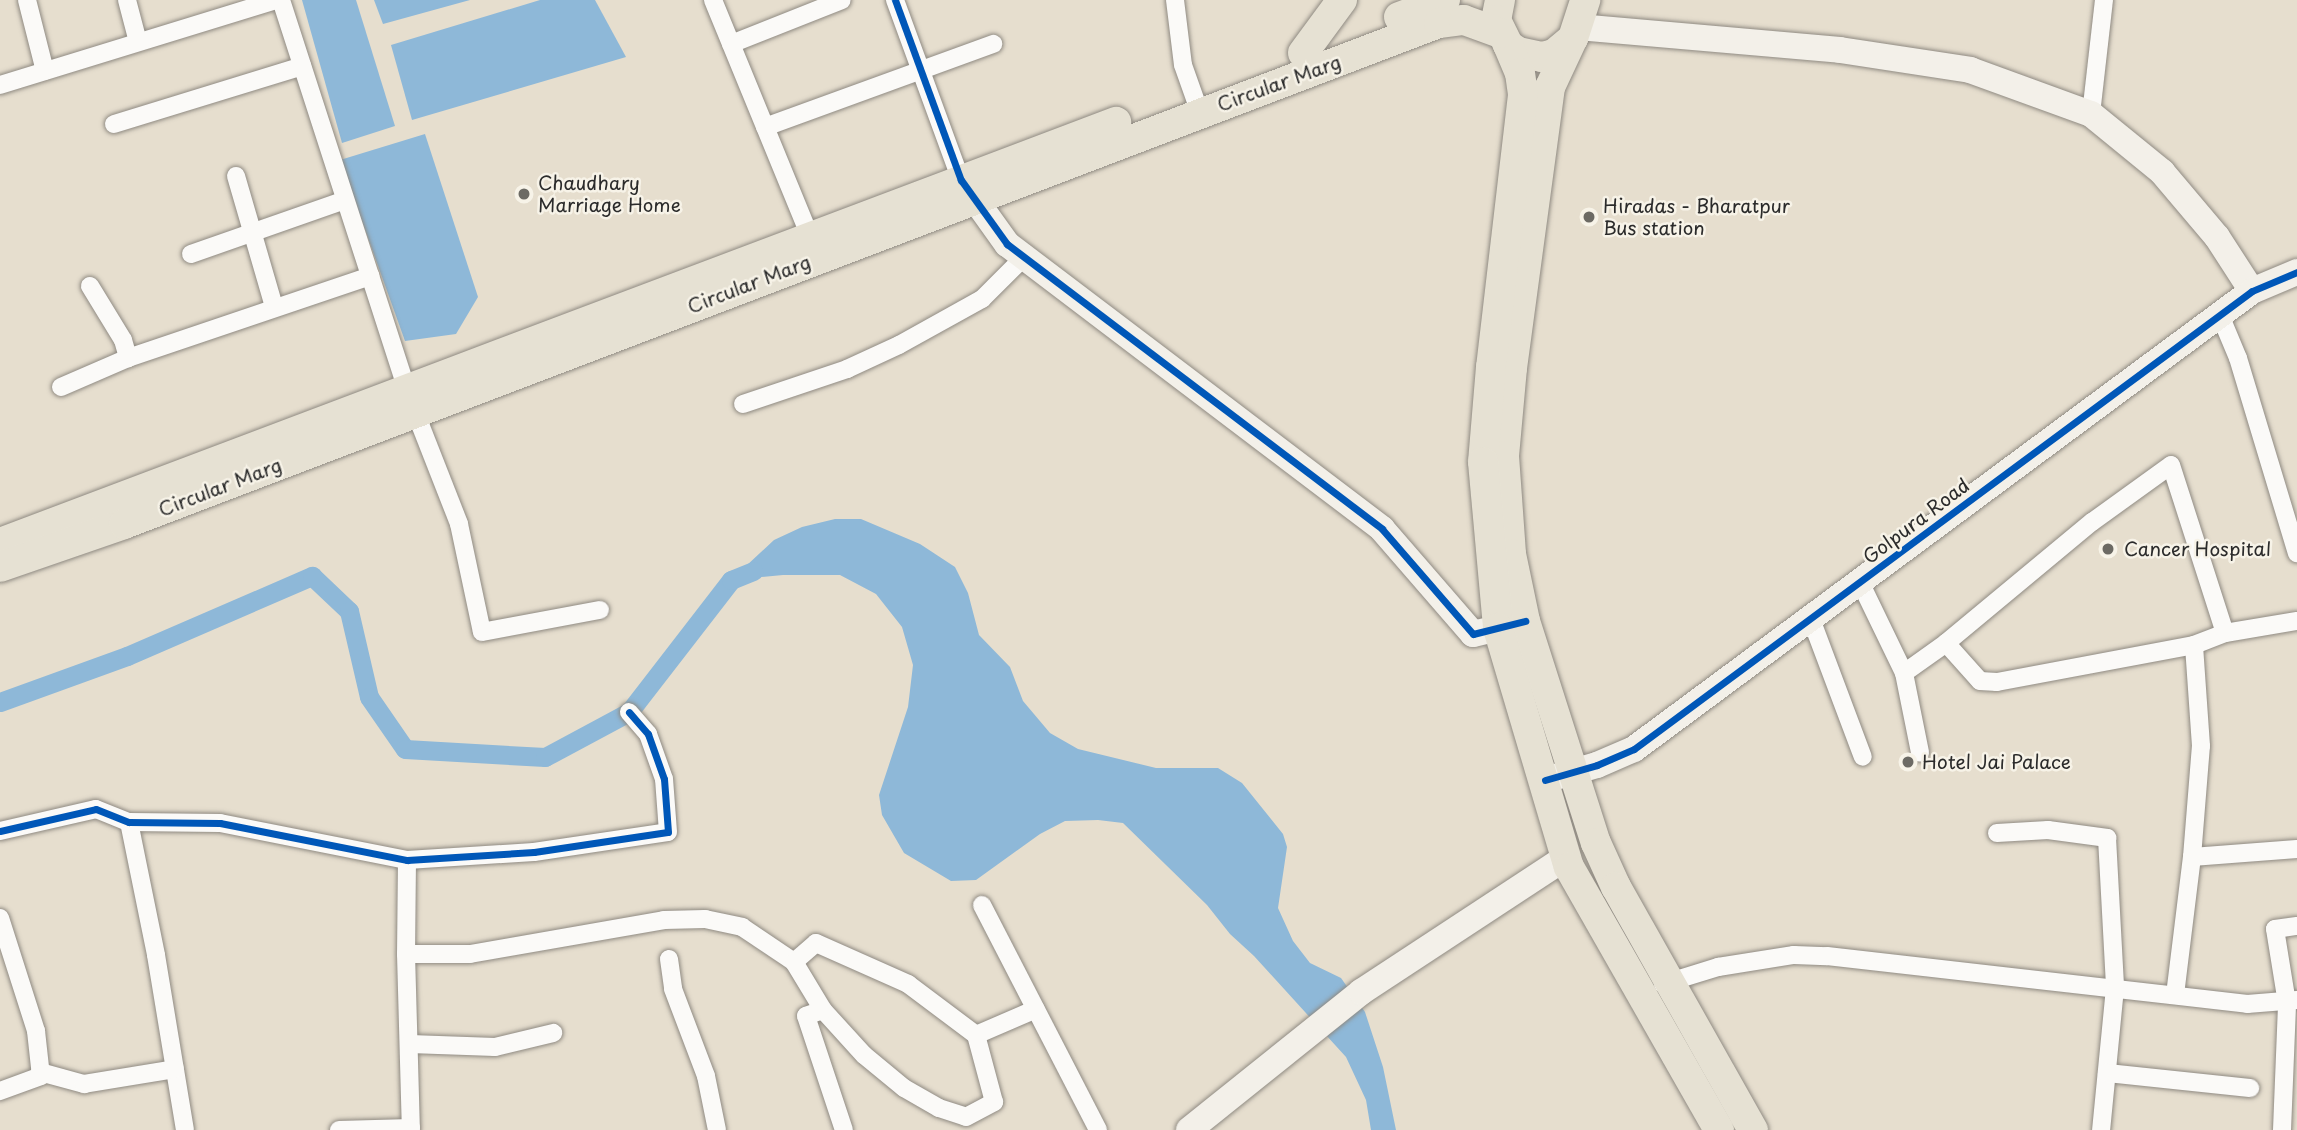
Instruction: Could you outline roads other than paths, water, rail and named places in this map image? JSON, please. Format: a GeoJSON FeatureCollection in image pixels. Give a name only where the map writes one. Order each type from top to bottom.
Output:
{"type":"FeatureCollection","features":[{"type":"Feature","properties":{"kind":"main road"},"geometry":{"type":"LineString","coordinates":[[1303,52],[1342,0]]}},
{"type":"Feature","properties":{"kind":"main road","name":"Circular Marg"},"geometry":{"type":"LineString","coordinates":[[1196,103],[1303,52],[1445,0]]}},
{"type":"Feature","properties":{"kind":"main road"},"geometry":{"type":"LineString","coordinates":[[1500,0],[1496,20],[1520,73],[1523,94],[1491,367],[1483,462],[1511,625],[1559,776],[1585,810],[1616,887],[1753,1130]]}},
{"type":"Feature","properties":{"kind":"main road","name":"Circular Marg"},"geometry":{"type":"LineString","coordinates":[[0,543],[411,401],[1196,103],[1439,23],[1464,20],[1504,39],[1518,52],[1542,57],[1554,54],[1579,16]]}},
{"type":"Feature","properties":{"kind":"main road"},"geometry":{"type":"LineString","coordinates":[[1511,625],[1511,554],[1504,456],[1512,368],[1550,87],[1579,16]]}},
{"type":"Feature","properties":{"kind":"main road","name":"Circular Marg"},"geometry":{"type":"LineString","coordinates":[[0,567],[124,524],[411,401],[810,236],[967,189]]}},
{"type":"Feature","properties":{"kind":"main road"},"geometry":{"type":"LineString","coordinates":[[1559,776],[1555,820],[1567,862],[1719,1130]]}},
{"type":"Feature","properties":{"kind":"main road"},"geometry":{"type":"LineString","coordinates":[[1555,820],[1558,806],[1566,801],[1575,801],[1585,810]]}},
{"type":"Feature","properties":{"kind":"main road"},"geometry":{"type":"LineString","coordinates":[[1567,862],[1581,877],[1592,875],[1602,863],[1601,852]]}},
{"type":"Feature","properties":{"kind":"street"},"geometry":{"type":"LineString","coordinates":[[27,0],[45,71]]}},
{"type":"Feature","properties":{"kind":"street"},"geometry":{"type":"LineString","coordinates":[[127,0],[138,42]]}},
{"type":"Feature","properties":{"kind":"street"},"geometry":{"type":"LineString","coordinates":[[0,85],[138,42],[223,8],[279,0],[411,401],[459,524],[482,632],[600,610]]}},
{"type":"Feature","properties":{"kind":"street"},"geometry":{"type":"LineString","coordinates":[[713,0],[810,236]]}},
{"type":"Feature","properties":{"kind":"street"},"geometry":{"type":"LineString","coordinates":[[731,44],[842,0]]}},
{"type":"Feature","properties":{"kind":"street"},"geometry":{"type":"LineString","coordinates":[[895,0],[967,189],[1007,244],[1382,529],[1473,634],[1511,625]]}},
{"type":"Feature","properties":{"kind":"street"},"geometry":{"type":"LineString","coordinates":[[1175,0],[1183,65],[1196,103]]}},
{"type":"Feature","properties":{"kind":"street"},"geometry":{"type":"LineString","coordinates":[[2091,114],[2104,0]]}},
{"type":"Feature","properties":{"kind":"street"},"geometry":{"type":"LineString","coordinates":[[1579,16],[1970,70],[2091,114],[2162,172],[2217,237],[2252,291]]}},
{"type":"Feature","properties":{"kind":"street"},"geometry":{"type":"LineString","coordinates":[[765,127],[993,44]]}},
{"type":"Feature","properties":{"kind":"street"},"geometry":{"type":"LineString","coordinates":[[114,124],[302,66]]}},
{"type":"Feature","properties":{"kind":"street"},"geometry":{"type":"LineString","coordinates":[[236,176],[274,307]]}},
{"type":"Feature","properties":{"kind":"street"},"geometry":{"type":"LineString","coordinates":[[191,254],[345,200]]}},
{"type":"Feature","properties":{"kind":"street"},"geometry":{"type":"LineString","coordinates":[[743,404],[847,369],[899,345],[982,299],[1024,257]]}},
{"type":"Feature","properties":{"kind":"street","name":"Golpura Road"},"geometry":{"type":"LineString","coordinates":[[1559,776],[1634,749],[2252,291],[2297,272]]}},
{"type":"Feature","properties":{"kind":"street"},"geometry":{"type":"LineString","coordinates":[[61,387],[128,358],[370,276]]}},
{"type":"Feature","properties":{"kind":"street"},"geometry":{"type":"LineString","coordinates":[[90,286],[123,340],[128,358]]}},
{"type":"Feature","properties":{"kind":"street"},"geometry":{"type":"LineString","coordinates":[[2220,315],[2238,358],[2259,434],[2283,499],[2297,553]]}},
{"type":"Feature","properties":{"kind":"street"},"geometry":{"type":"LineString","coordinates":[[1904,673],[1947,643],[2092,522],[2171,465],[2225,633]]}},
{"type":"Feature","properties":{"kind":"street"},"geometry":{"type":"LineString","coordinates":[[1860,582],[1904,673],[1920,752]]}},
{"type":"Feature","properties":{"kind":"street"},"geometry":{"type":"LineString","coordinates":[[1811,619],[1863,757]]}},
{"type":"Feature","properties":{"kind":"street"},"geometry":{"type":"LineString","coordinates":[[1947,643],[1980,681],[1997,682],[2194,645],[2225,633],[2297,621]]}},
{"type":"Feature","properties":{"kind":"street"},"geometry":{"type":"LineString","coordinates":[[2175,995],[2193,857],[2201,746],[2194,645]]}},
{"type":"Feature","properties":{"kind":"street"},"geometry":{"type":"LineString","coordinates":[[0,831],[96,809],[129,822],[220,823],[407,860],[534,852],[668,832],[664,779],[648,734],[629,712]]}},
{"type":"Feature","properties":{"kind":"street"},"geometry":{"type":"LineString","coordinates":[[129,822],[185,1130]]}},
{"type":"Feature","properties":{"kind":"street"},"geometry":{"type":"LineString","coordinates":[[1997,834],[2048,830],[2107,838],[2115,988],[2101,1130]]}},
{"type":"Feature","properties":{"kind":"street"},"geometry":{"type":"LineString","coordinates":[[2193,857],[2297,849]]}},
{"type":"Feature","properties":{"kind":"street"},"geometry":{"type":"LineString","coordinates":[[339,1130],[411,1129],[406,954],[407,860]]}},
{"type":"Feature","properties":{"kind":"street"},"geometry":{"type":"LineString","coordinates":[[1189,1130],[1299,1039],[1361,992],[1567,862]]}},
{"type":"Feature","properties":{"kind":"street"},"geometry":{"type":"LineString","coordinates":[[982,905],[1098,1130]]}},
{"type":"Feature","properties":{"kind":"street"},"geometry":{"type":"LineString","coordinates":[[0,919],[36,1031],[41,1076],[0,1091]]}},
{"type":"Feature","properties":{"kind":"street"},"geometry":{"type":"LineString","coordinates":[[406,954],[470,954],[632,924],[705,919],[742,927],[794,962],[823,1010],[864,1055],[904,1088],[968,1124],[994,1102],[976,1035],[908,984],[816,943],[794,962]]}},
{"type":"Feature","properties":{"kind":"street"},"geometry":{"type":"LineString","coordinates":[[2282,1130],[2290,1107],[2292,1001],[2275,929],[2297,926]]}},
{"type":"Feature","properties":{"kind":"street"},"geometry":{"type":"LineString","coordinates":[[1641,992],[1718,967],[1794,955],[2247,1004],[2292,1001]]}},
{"type":"Feature","properties":{"kind":"street"},"geometry":{"type":"LineString","coordinates":[[669,959],[673,989],[706,1076],[717,1130]]}},
{"type":"Feature","properties":{"kind":"street"},"geometry":{"type":"LineString","coordinates":[[976,1035],[1036,1009]]}},
{"type":"Feature","properties":{"kind":"street"},"geometry":{"type":"LineString","coordinates":[[823,1010],[807,1016],[844,1130]]}},
{"type":"Feature","properties":{"kind":"street"},"geometry":{"type":"LineString","coordinates":[[410,1044],[495,1047],[553,1033]]}},
{"type":"Feature","properties":{"kind":"street"},"geometry":{"type":"LineString","coordinates":[[40,1072],[83,1084],[175,1069]]}},
{"type":"Feature","properties":{"kind":"street"},"geometry":{"type":"LineString","coordinates":[[2107,1073],[2250,1088]]}},
{"type":"Feature","properties":{"kind":"water"},"geometry":{"type":"Polygon","coordinates":[[[302,0],[356,0],[395,126],[342,143],[302,0]]]}},
{"type":"Feature","properties":{"kind":"water"},"geometry":{"type":"Polygon","coordinates":[[[374,0],[470,0],[383,24],[374,0]]]}},
{"type":"Feature","properties":{"kind":"water"},"geometry":{"type":"Polygon","coordinates":[[[540,0],[595,0],[626,57],[412,120],[391,45],[540,0]]]}},
{"type":"Feature","properties":{"kind":"water"},"geometry":{"type":"Polygon","coordinates":[[[425,134],[478,297],[456,334],[405,341],[340,160],[425,134]]]}},
{"type":"Feature","properties":{"kind":"water"},"geometry":{"type":"Polygon","coordinates":[[[835,519],[861,519],[920,544],[955,567],[968,593],[979,635],[1010,667],[1023,701],[1050,733],[1078,749],[1156,768],[1218,768],[1242,783],[1283,834],[1287,847],[1278,908],[1293,941],[1310,963],[1341,978],[1365,1012],[1383,1067],[1396,1130],[1371,1130],[1366,1100],[1346,1057],[1254,956],[1230,934],[1207,905],[1123,823],[1098,820],[1065,821],[1040,834],[976,880],[951,881],[904,853],[882,815],[879,795],[908,707],[913,665],[902,627],[876,594],[840,575],[783,575],[731,580],[774,540],[802,527],[835,519]]]}},
{"type":"Feature","properties":{"kind":"waterway"},"geometry":{"type":"LineString","coordinates":[[0,702],[127,656],[312,576],[349,611],[369,697],[405,749],[545,757],[629,712],[731,580],[753,571]]}},
{"type":"Feature","properties":{"kind":"place","name":"Chaudhary Marriage Home"},"geometry":{"type":"Point","coordinates":[524,194]}},
{"type":"Feature","properties":{"kind":"place","name":"Hiradas - Bharatpur Bus station"},"geometry":{"type":"Point","coordinates":[1589,217]}},
{"type":"Feature","properties":{"kind":"place","name":"Cancer Hospital"},"geometry":{"type":"Point","coordinates":[2108,549]}},
{"type":"Feature","properties":{"kind":"place","name":"Hotel Jai Palace"},"geometry":{"type":"Point","coordinates":[1908,762]}}]}
